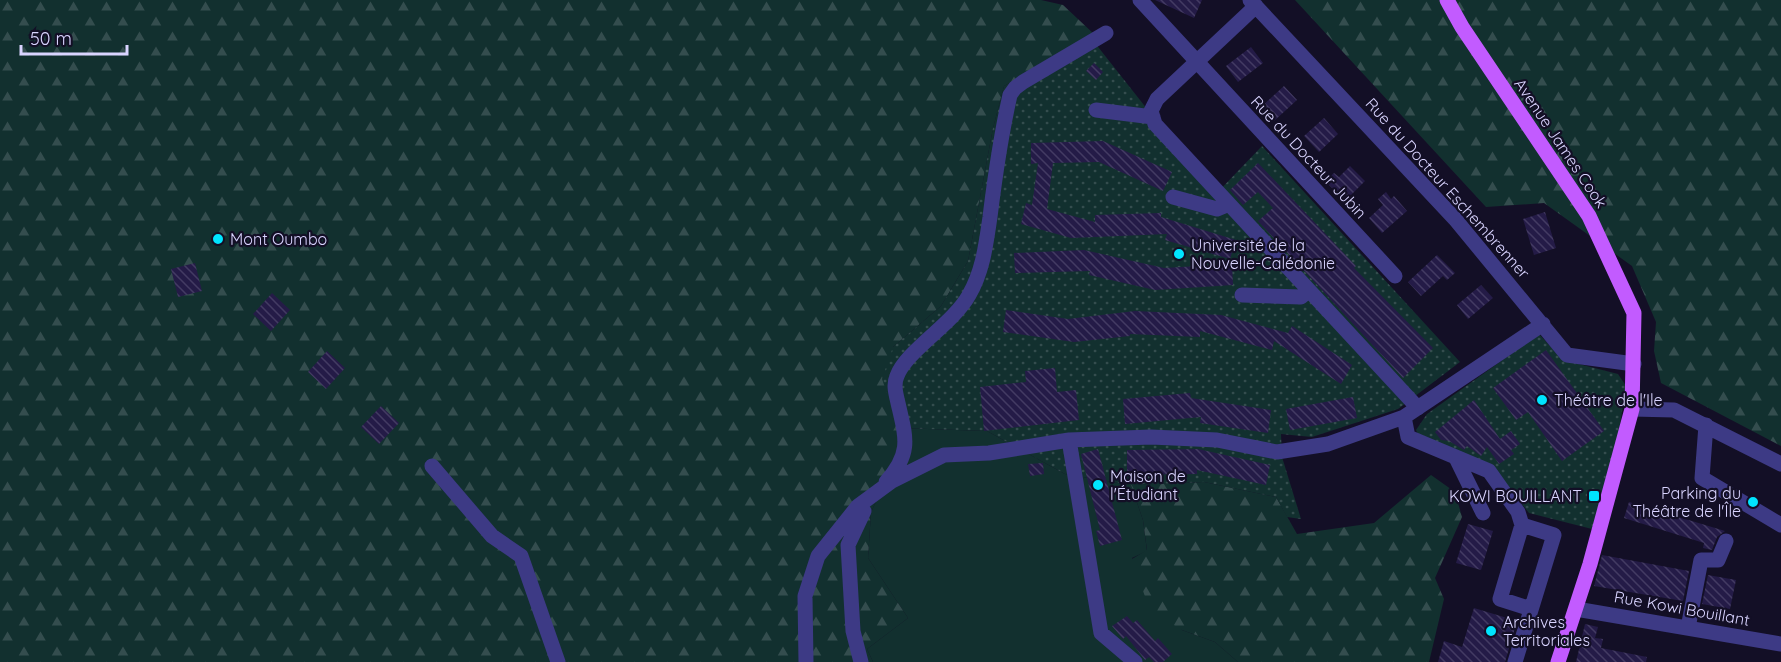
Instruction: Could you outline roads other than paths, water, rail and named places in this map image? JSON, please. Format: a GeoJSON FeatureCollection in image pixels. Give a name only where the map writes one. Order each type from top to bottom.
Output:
{"type":"FeatureCollection","features":[{"type":"Feature","properties":{"kind":"main road","name":"Avenue James Cook"},"geometry":{"type":"LineString","coordinates":[[1447,0],[1462,27],[1589,216],[1634,313],[1635,364],[1632,409],[1576,609],[1558,662]]}},
{"type":"Feature","properties":{"kind":"street","name":"Rue du Docteur Jubin"},"geometry":{"type":"LineString","coordinates":[[1140,0],[1395,276]]}},
{"type":"Feature","properties":{"kind":"street"},"geometry":{"type":"LineString","coordinates":[[1253,3],[1197,63],[1157,99],[1151,111],[1155,124],[1307,292],[1418,408]]}},
{"type":"Feature","properties":{"kind":"street","name":"Rue du Docteur Eschembrenner"},"geometry":{"type":"LineString","coordinates":[[1253,3],[1455,219],[1567,355],[1635,364]]}},
{"type":"Feature","properties":{"kind":"street"},"geometry":{"type":"LineString","coordinates":[[861,662],[853,631],[848,545],[862,514],[877,491],[901,463],[907,445],[895,389],[898,372],[956,315],[970,294],[980,272],[987,245],[1010,95],[1023,82],[1106,33]]}},
{"type":"Feature","properties":{"kind":"street"},"geometry":{"type":"LineString","coordinates":[[1096,110],[1153,117]]}},
{"type":"Feature","properties":{"kind":"street"},"geometry":{"type":"LineString","coordinates":[[1173,197],[1217,209],[1229,204]]}},
{"type":"Feature","properties":{"kind":"street"},"geometry":{"type":"LineString","coordinates":[[1242,296],[1301,297],[1307,292]]}},
{"type":"Feature","properties":{"kind":"street"},"geometry":{"type":"LineString","coordinates":[[806,662],[806,596],[818,556],[858,507],[877,491],[944,455],[989,453],[1069,440],[1151,437],[1217,441],[1277,452],[1328,444],[1404,417],[1543,324]]}},
{"type":"Feature","properties":{"kind":"street"},"geometry":{"type":"LineString","coordinates":[[1632,409],[1674,410],[1706,424],[1781,464]]}},
{"type":"Feature","properties":{"kind":"street"},"geometry":{"type":"LineString","coordinates":[[1404,417],[1408,437],[1490,471],[1518,512],[1522,525],[1500,599],[1531,609]]}},
{"type":"Feature","properties":{"kind":"street"},"geometry":{"type":"LineString","coordinates":[[1706,424],[1702,478],[1781,525]]}},
{"type":"Feature","properties":{"kind":"street"},"geometry":{"type":"LineString","coordinates":[[1069,440],[1101,633],[1135,662]]}},
{"type":"Feature","properties":{"kind":"street"},"geometry":{"type":"LineString","coordinates":[[1456,458],[1483,513]]}},
{"type":"Feature","properties":{"kind":"street"},"geometry":{"type":"LineString","coordinates":[[432,466],[492,536],[521,556],[558,662]]}},
{"type":"Feature","properties":{"kind":"street"},"geometry":{"type":"LineString","coordinates":[[1515,662],[1554,535],[1522,525]]}},
{"type":"Feature","properties":{"kind":"street"},"geometry":{"type":"LineString","coordinates":[[1688,628],[1701,560],[1718,560],[1726,541]]}},
{"type":"Feature","properties":{"kind":"street","name":"Rue Kowi Bouillant"},"geometry":{"type":"LineString","coordinates":[[1576,609],[1781,644]]}},
{"type":"Feature","properties":{"kind":"place","name":"Mont Oumbo"},"geometry":{"type":"Point","coordinates":[218,239]}},
{"type":"Feature","properties":{"kind":"place","name":"Université de la Nouvelle-Calédonie"},"geometry":{"type":"Point","coordinates":[1179,254]}},
{"type":"Feature","properties":{"kind":"place","name":"Théâtre de l'Ile"},"geometry":{"type":"Point","coordinates":[1542,400]}},
{"type":"Feature","properties":{"kind":"place","name":"Maison de l'Étudiant"},"geometry":{"type":"Point","coordinates":[1098,485]}},
{"type":"Feature","properties":{"kind":"place","name":"KOWI BOUILLANT"},"geometry":{"type":"Point","coordinates":[1594,496]}},
{"type":"Feature","properties":{"kind":"place","name":"Parking du Théâtre de l'Île"},"geometry":{"type":"Point","coordinates":[1753,502]}},
{"type":"Feature","properties":{"kind":"place","name":"Archives Territoriales"},"geometry":{"type":"Point","coordinates":[1491,631]}}]}
